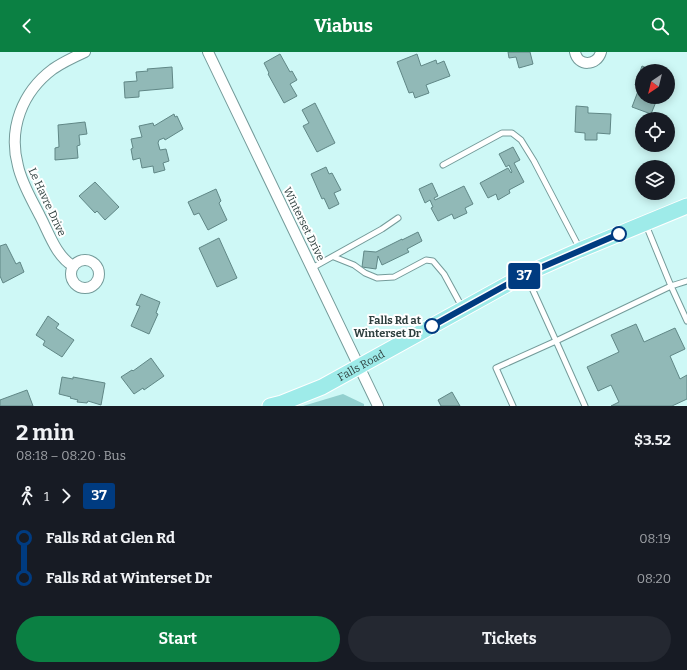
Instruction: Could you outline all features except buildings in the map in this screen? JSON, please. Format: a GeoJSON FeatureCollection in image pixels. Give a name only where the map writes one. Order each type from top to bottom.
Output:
{"type":"FeatureCollection","features":[{"type":"Feature","properties":{"kind":"main road","name":"Falls Road"},"geometry":{"type":"LineString","coordinates":[[270,406],[282,403],[322,387],[526,274],[687,206]]}},
{"type":"Feature","properties":{"kind":"street","name":"Le Havre Drive"},"geometry":{"type":"LineString","coordinates":[[73,266],[64,259],[56,248],[32,201],[18,167],[14,146],[19,114],[23,103],[31,91],[51,71],[85,52]]}},
{"type":"Feature","properties":{"kind":"street","name":"Winterset Drive"},"geometry":{"type":"LineString","coordinates":[[208,52],[378,406]]}},
{"type":"Feature","properties":{"kind":"street"},"geometry":{"type":"LineString","coordinates":[[574,52],[578,60],[588,64],[598,59],[601,52]]}},
{"type":"Feature","properties":{"kind":"lane"},"geometry":{"type":"LineString","coordinates":[[443,165],[502,133],[512,133],[521,140],[534,161],[580,250]]}},
{"type":"Feature","properties":{"kind":"lane"},"geometry":{"type":"LineString","coordinates":[[312,268],[382,229],[398,218]]}},
{"type":"Feature","properties":{"kind":"lane"},"geometry":{"type":"LineString","coordinates":[[645,223],[687,321]]}},
{"type":"Feature","properties":{"kind":"lane"},"geometry":{"type":"LineString","coordinates":[[334,256],[354,265],[365,273],[376,278],[394,277],[426,260],[433,261],[444,274],[463,309]]}},
{"type":"Feature","properties":{"kind":"lane"},"geometry":{"type":"LineString","coordinates":[[526,274],[585,406]]}},
{"type":"Feature","properties":{"kind":"lane"},"geometry":{"type":"LineString","coordinates":[[513,406],[496,368],[671,286],[687,281]]}},
{"type":"Feature","properties":{"kind":"shaded area"},"geometry":{"type":"Polygon","coordinates":[[[343,394],[364,404],[364,406],[303,406],[343,394]]]}},
{"type":"Feature","properties":{"kind":"bus line","name":"37"},"geometry":{"type":"LineString","coordinates":[[432,326],[526,274],[619,234]]}},
{"type":"Feature","properties":{"kind":"place","name":"Falls Rd at Winterset Dr"},"geometry":{"type":"Point","coordinates":[432,326]}}]}
